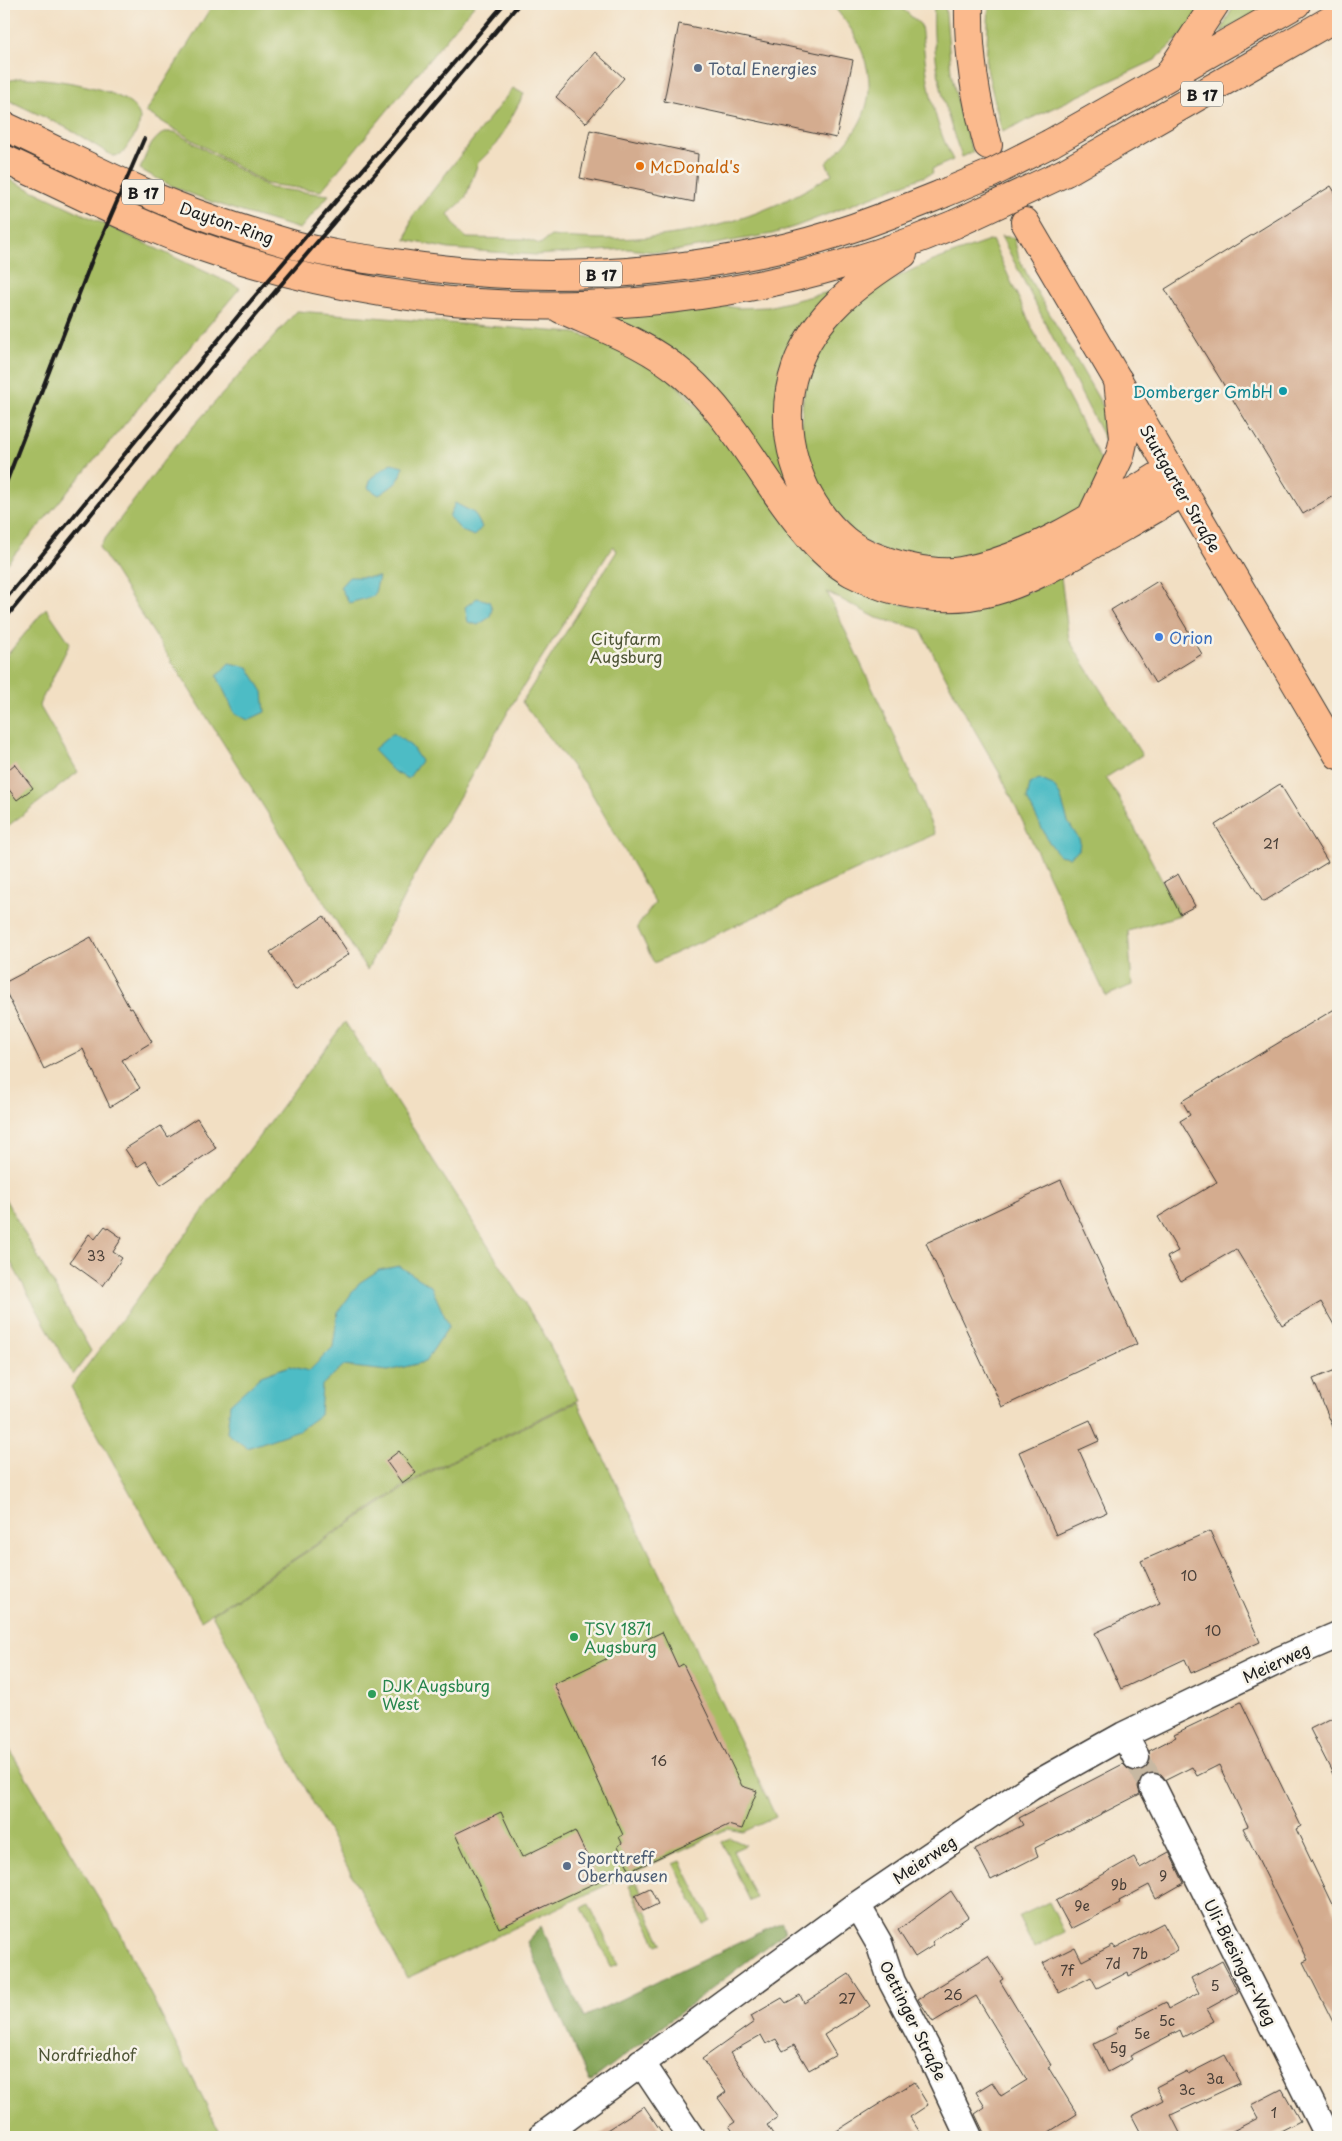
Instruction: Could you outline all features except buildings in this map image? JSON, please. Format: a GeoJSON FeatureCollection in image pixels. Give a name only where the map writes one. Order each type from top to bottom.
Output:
{"type":"FeatureCollection","features":[{"type":"Feature","properties":{"kind":"main road"},"geometry":{"type":"LineString","coordinates":[[969,4],[968,32],[976,102],[988,145]]}},
{"type":"Feature","properties":{"kind":"main road"},"geometry":{"type":"LineString","coordinates":[[1166,79],[1215,4]]}},
{"type":"Feature","properties":{"kind":"main road","name":"B 17"},"geometry":{"type":"LineString","coordinates":[[1166,79],[1296,4]]}},
{"type":"Feature","properties":{"kind":"main road","name":"B 17"},"geometry":{"type":"LineString","coordinates":[[553,305],[639,302],[709,294],[775,282],[836,266],[948,227],[1066,172],[1338,16]]}},
{"type":"Feature","properties":{"kind":"main road","name":"Dayton-Ring"},"geometry":{"type":"LineString","coordinates":[[4,126],[143,192],[226,223],[288,243],[444,271],[516,276],[634,272],[703,264],[767,252],[891,215],[992,173],[1051,143],[1166,79]]}},
{"type":"Feature","properties":{"kind":"main road","name":"Dayton-Ring"},"geometry":{"type":"LineString","coordinates":[[4,159],[132,220],[215,252],[266,268],[352,288],[442,300],[553,305]]}},
{"type":"Feature","properties":{"kind":"main road","name":"Stuttgarter Straße"},"geometry":{"type":"LineString","coordinates":[[1024,222],[1338,755]]}},
{"type":"Feature","properties":{"kind":"main road"},"geometry":{"type":"LineString","coordinates":[[948,227],[868,276],[833,307],[809,338],[796,367],[788,406],[790,442],[800,477],[819,511],[847,541],[881,561],[928,572],[960,572],[1009,559],[1092,515],[1176,480]]}},
{"type":"Feature","properties":{"kind":"main road"},"geometry":{"type":"LineString","coordinates":[[553,305],[641,346],[684,375],[721,412],[775,491],[823,551],[852,573],[889,588],[929,597],[962,597],[994,591],[1035,575],[1074,554],[1176,480]]}},
{"type":"Feature","properties":{"kind":"main road"},"geometry":{"type":"LineString","coordinates":[[1092,515],[1120,456],[1124,438],[1118,380]]}},
{"type":"Feature","properties":{"kind":"street","name":"Meierweg"},"geometry":{"type":"LineString","coordinates":[[541,2137],[857,1905],[1031,1787],[1124,1734],[1282,1659],[1338,1635]]}},
{"type":"Feature","properties":{"kind":"street"},"geometry":{"type":"LineString","coordinates":[[1124,1734],[1136,1757]]}},
{"type":"Feature","properties":{"kind":"street","name":"Uli-Biesinger-Weg"},"geometry":{"type":"LineString","coordinates":[[1153,1787],[1328,2137]]}},
{"type":"Feature","properties":{"kind":"street","name":"Oettinger Straße"},"geometry":{"type":"LineString","coordinates":[[857,1905],[879,1944],[892,1982],[930,2054],[969,2137]]}},
{"type":"Feature","properties":{"kind":"street"},"geometry":{"type":"LineString","coordinates":[[641,2062],[692,2137]]}},
{"type":"Feature","properties":{"kind":"green space"},"geometry":{"type":"Polygon","coordinates":[[[213,4],[475,4],[321,191],[266,184],[146,112],[213,4]]]}},
{"type":"Feature","properties":{"kind":"green space"},"geometry":{"type":"Polygon","coordinates":[[[832,4],[897,4],[921,25],[934,111],[953,160],[932,169],[933,173],[797,226],[772,234],[663,253],[628,249],[536,255],[449,249],[406,240],[412,217],[513,88],[524,94],[497,144],[478,163],[465,199],[448,214],[458,230],[467,238],[525,239],[540,244],[551,236],[626,239],[662,236],[732,221],[766,209],[799,193],[832,174],[826,163],[840,150],[860,123],[866,109],[869,93],[869,78],[865,60],[856,37],[832,4]]]}},
{"type":"Feature","properties":{"kind":"green space"},"geometry":{"type":"Polygon","coordinates":[[[934,4],[945,4],[951,72],[960,114],[973,152],[962,157],[949,120],[940,82],[934,43],[934,4]]]}},
{"type":"Feature","properties":{"kind":"green space"},"geometry":{"type":"Polygon","coordinates":[[[989,4],[1203,4],[1186,31],[1155,60],[1002,132],[986,65],[989,4]]]}},
{"type":"Feature","properties":{"kind":"green space"},"geometry":{"type":"Polygon","coordinates":[[[1234,4],[1274,4],[1221,32],[1234,4]]]}},
{"type":"Feature","properties":{"kind":"green space"},"geometry":{"type":"Polygon","coordinates":[[[19,78],[65,82],[103,90],[119,97],[132,105],[139,114],[140,119],[137,130],[121,155],[113,156],[67,128],[4,98],[4,82],[19,78]]]}},
{"type":"Feature","properties":{"kind":"green space"},"geometry":{"type":"Polygon","coordinates":[[[165,132],[175,132],[270,188],[329,195],[300,229],[197,197],[140,169],[152,144],[165,132]]]}},
{"type":"Feature","properties":{"kind":"green space"},"geometry":{"type":"Polygon","coordinates":[[[4,177],[240,288],[4,567],[4,177]]]}},
{"type":"Feature","properties":{"kind":"green space"},"geometry":{"type":"Polygon","coordinates":[[[1001,236],[1014,238],[1019,258],[1029,278],[1104,408],[1113,442],[1109,448],[1001,236]]]}},
{"type":"Feature","properties":{"kind":"green space"},"geometry":{"type":"Polygon","coordinates":[[[992,240],[1034,332],[1106,470],[1082,506],[1069,516],[976,560],[969,562],[927,562],[905,560],[882,551],[860,539],[848,527],[825,497],[812,473],[804,446],[802,418],[804,391],[812,364],[824,340],[842,317],[858,302],[893,279],[912,270],[992,240]]]}},
{"type":"Feature","properties":{"kind":"green space"},"geometry":{"type":"Polygon","coordinates":[[[837,290],[780,418],[843,546],[1018,571],[845,554],[777,475],[603,318],[660,314],[718,305],[738,308],[768,307],[837,290]]]}},
{"type":"Feature","properties":{"kind":"green space","name":"Cityfarm Augsburg"},"geometry":{"type":"Polygon","coordinates":[[[297,311],[575,333],[619,346],[661,370],[891,602],[939,609],[979,607],[998,603],[1061,577],[1069,640],[1142,755],[1105,778],[1119,798],[1180,915],[1128,931],[1132,985],[1106,996],[999,772],[920,629],[877,618],[827,592],[893,732],[935,834],[654,963],[637,927],[655,903],[588,787],[522,702],[617,551],[613,546],[516,698],[418,869],[367,970],[99,547],[171,451],[297,311]]]}},
{"type":"Feature","properties":{"kind":"green space"},"geometry":{"type":"Polygon","coordinates":[[[46,608],[70,643],[39,705],[78,772],[4,829],[4,659],[46,608]]]}},
{"type":"Feature","properties":{"kind":"green space"},"geometry":{"type":"Polygon","coordinates":[[[345,1022],[543,1332],[578,1400],[423,1474],[201,1620],[71,1387],[345,1022]]]}},
{"type":"Feature","properties":{"kind":"green space"},"geometry":{"type":"Polygon","coordinates":[[[4,1197],[91,1351],[73,1375],[4,1250],[4,1197]]]}},
{"type":"Feature","properties":{"kind":"green space"},"geometry":{"type":"Polygon","coordinates":[[[577,1402],[776,1817],[743,1832],[727,1829],[407,1978],[212,1614],[424,1475],[577,1402]]]}},
{"type":"Feature","properties":{"kind":"green space","name":"Nordfriedhof"},"geometry":{"type":"Polygon","coordinates":[[[4,1740],[121,1935],[222,2137],[4,2137],[4,1740]]]}},
{"type":"Feature","properties":{"kind":"green space"},"geometry":{"type":"Polygon","coordinates":[[[730,1838],[746,1845],[733,1851],[756,1898],[750,1901],[722,1842],[730,1838]]]}},
{"type":"Feature","properties":{"kind":"green space"},"geometry":{"type":"Polygon","coordinates":[[[681,1861],[710,1920],[703,1924],[674,1864],[681,1861]]]}},
{"type":"Feature","properties":{"kind":"green space"},"geometry":{"type":"Polygon","coordinates":[[[636,1882],[641,1892],[635,1895],[643,1911],[646,1910],[662,1943],[657,1945],[629,1886],[636,1882]]]}},
{"type":"Feature","properties":{"kind":"green space"},"geometry":{"type":"Polygon","coordinates":[[[1049,1902],[1064,1932],[1034,1948],[1018,1917],[1049,1902]]]}},
{"type":"Feature","properties":{"kind":"green space"},"geometry":{"type":"Polygon","coordinates":[[[589,1904],[618,1964],[611,1967],[582,1908],[589,1904]]]}},
{"type":"Feature","properties":{"kind":"green space"},"geometry":{"type":"Polygon","coordinates":[[[782,1922],[785,1932],[590,2082],[527,1942],[541,1926],[584,2017],[782,1922]]]}},
{"type":"Feature","properties":{"kind":"water"},"geometry":{"type":"Polygon","coordinates":[[[391,463],[403,466],[401,476],[395,484],[379,495],[368,488],[371,478],[391,463]]]}},
{"type":"Feature","properties":{"kind":"water"},"geometry":{"type":"Polygon","coordinates":[[[455,503],[474,513],[482,527],[474,536],[462,531],[449,517],[455,503]]]}},
{"type":"Feature","properties":{"kind":"water"},"geometry":{"type":"Polygon","coordinates":[[[349,577],[379,577],[374,596],[349,603],[340,587],[349,577]]]}},
{"type":"Feature","properties":{"kind":"water"},"geometry":{"type":"Polygon","coordinates":[[[477,598],[489,601],[492,609],[490,617],[478,625],[468,622],[465,607],[477,598]]]}},
{"type":"Feature","properties":{"kind":"water"},"geometry":{"type":"Polygon","coordinates":[[[229,663],[248,667],[263,692],[265,712],[248,720],[235,714],[217,676],[229,663]]]}},
{"type":"Feature","properties":{"kind":"water"},"geometry":{"type":"Polygon","coordinates":[[[393,733],[411,746],[421,761],[408,779],[393,771],[373,750],[393,733]]]}},
{"type":"Feature","properties":{"kind":"water"},"geometry":{"type":"Polygon","coordinates":[[[1039,779],[1053,785],[1060,795],[1068,822],[1080,841],[1079,850],[1069,857],[1059,855],[1049,842],[1027,799],[1030,784],[1039,779]]]}},
{"type":"Feature","properties":{"kind":"water"},"geometry":{"type":"Polygon","coordinates":[[[399,1266],[431,1286],[449,1326],[425,1362],[388,1371],[343,1366],[322,1385],[320,1415],[299,1430],[247,1448],[227,1433],[230,1404],[261,1376],[289,1366],[309,1371],[333,1347],[338,1312],[359,1283],[379,1270],[399,1266]]]}},
{"type":"Feature","properties":{"kind":"tunnel"},"geometry":{"type":"LineString","coordinates":[[1136,1757],[1153,1787]]}},
{"type":"Feature","properties":{"kind":"railway"},"geometry":{"type":"LineString","coordinates":[[4,601],[238,316],[504,4]]}},
{"type":"Feature","properties":{"kind":"railway"},"geometry":{"type":"LineString","coordinates":[[4,620],[251,320],[519,4]]}},
{"type":"Feature","properties":{"kind":"railway"},"geometry":{"type":"LineString","coordinates":[[4,488],[94,255],[144,139]]}},
{"type":"Feature","properties":{"kind":"place","name":"Total Energies"},"geometry":{"type":"Point","coordinates":[698,68]}},
{"type":"Feature","properties":{"kind":"place","name":"McDonald's"},"geometry":{"type":"Point","coordinates":[640,166]}},
{"type":"Feature","properties":{"kind":"place","name":"Domberger GmbH"},"geometry":{"type":"Point","coordinates":[1283,391]}},
{"type":"Feature","properties":{"kind":"place","name":"Orion"},"geometry":{"type":"Point","coordinates":[1159,637]}},
{"type":"Feature","properties":{"kind":"place","name":"TSV 1871 Augsburg"},"geometry":{"type":"Point","coordinates":[574,1637]}},
{"type":"Feature","properties":{"kind":"place","name":"DJK Augsburg West"},"geometry":{"type":"Point","coordinates":[372,1694]}},
{"type":"Feature","properties":{"kind":"place","name":"Sporttreff Oberhausen"},"geometry":{"type":"Point","coordinates":[567,1866]}}]}
